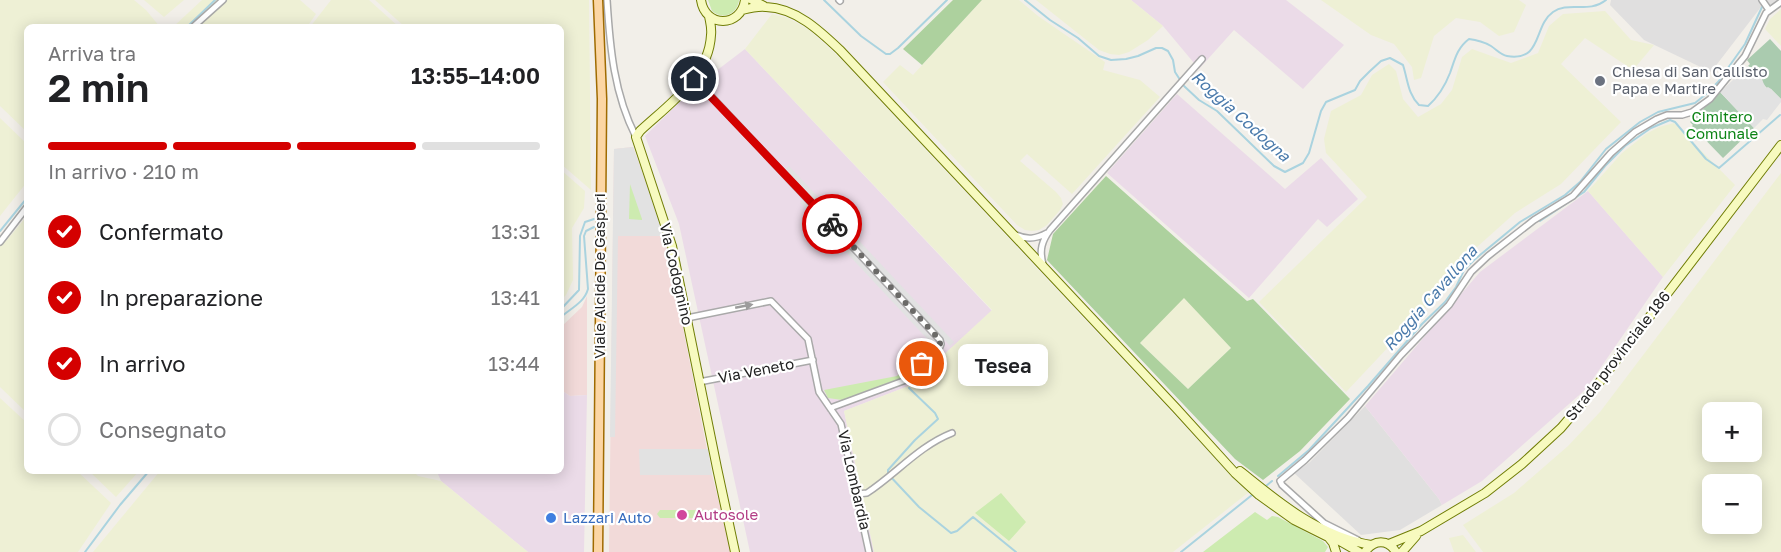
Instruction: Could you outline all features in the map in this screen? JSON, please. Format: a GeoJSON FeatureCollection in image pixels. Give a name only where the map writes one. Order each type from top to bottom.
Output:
{"type":"FeatureCollection","features":[{"type":"Feature","properties":{"kind":"main road","name":"Viale Alcide De Gasperi"},"geometry":{"type":"LineString","coordinates":[[598,0],[602,107],[598,552]]}},
{"type":"Feature","properties":{"kind":"main road"},"geometry":{"type":"LineString","coordinates":[[701,0],[709,16],[714,20],[726,21]]}},
{"type":"Feature","properties":{"kind":"main road"},"geometry":{"type":"LineString","coordinates":[[636,137],[694,79],[716,32],[726,21],[738,15],[745,0]]}},
{"type":"Feature","properties":{"kind":"main road"},"geometry":{"type":"LineString","coordinates":[[752,0],[764,6],[793,14],[816,28],[848,59],[1216,450],[1235,473],[1280,511],[1359,552]]}},
{"type":"Feature","properties":{"kind":"main road"},"geometry":{"type":"LineString","coordinates":[[742,10],[764,6]]}},
{"type":"Feature","properties":{"kind":"main road"},"geometry":{"type":"LineString","coordinates":[[709,16],[712,31],[711,42]]}},
{"type":"Feature","properties":{"kind":"main road","name":"Via Codognino"},"geometry":{"type":"LineString","coordinates":[[636,137],[670,236],[735,552]]}},
{"type":"Feature","properties":{"kind":"main road","name":"Strada provinciale 186"},"geometry":{"type":"LineString","coordinates":[[1421,531],[1470,503],[1499,483],[1561,428],[1595,388],[1781,145]]}},
{"type":"Feature","properties":{"kind":"main road"},"geometry":{"type":"LineString","coordinates":[[1216,450],[1265,491],[1311,523],[1339,537],[1367,547],[1377,542],[1389,544],[1421,531]]}},
{"type":"Feature","properties":{"kind":"main road"},"geometry":{"type":"LineString","coordinates":[[1402,552],[1421,531]]}},
{"type":"Feature","properties":{"kind":"main road"},"geometry":{"type":"LineString","coordinates":[[1328,537],[1336,552]]}},
{"type":"Feature","properties":{"kind":"main road"},"geometry":{"type":"LineString","coordinates":[[1389,544],[1396,552]]}},
{"type":"Feature","properties":{"kind":"street"},"geometry":{"type":"LineString","coordinates":[[197,24],[223,0]]}},
{"type":"Feature","properties":{"kind":"street","name":"Via Codognino"},"geometry":{"type":"LineString","coordinates":[[607,0],[611,52],[617,89],[636,137]]}},
{"type":"Feature","properties":{"kind":"street"},"geometry":{"type":"LineString","coordinates":[[1762,0],[1769,10]]}},
{"type":"Feature","properties":{"kind":"street"},"geometry":{"type":"LineString","coordinates":[[1367,547],[1324,523],[1280,481],[1348,418],[1401,355],[1449,305],[1471,272],[1488,256],[1534,220],[1573,196],[1611,153],[1635,132],[1667,115],[1692,112],[1710,99],[1745,56],[1769,10],[1781,2]]}},
{"type":"Feature","properties":{"kind":"street"},"geometry":{"type":"LineString","coordinates":[[1046,270],[1042,262],[1041,250],[1050,230],[1202,59]]}},
{"type":"Feature","properties":{"kind":"street"},"geometry":{"type":"LineString","coordinates":[[694,79],[940,340],[939,349],[906,380],[830,408]]}},
{"type":"Feature","properties":{"kind":"street"},"geometry":{"type":"LineString","coordinates":[[0,242],[24,211]]}},
{"type":"Feature","properties":{"kind":"street"},"geometry":{"type":"LineString","coordinates":[[1011,233],[1031,239],[1050,230]]}},
{"type":"Feature","properties":{"kind":"street","name":"Via Lombardia"},"geometry":{"type":"LineString","coordinates":[[687,318],[771,301],[808,339],[819,392],[842,424],[869,552]]}},
{"type":"Feature","properties":{"kind":"street","name":"Via Veneto"},"geometry":{"type":"LineString","coordinates":[[699,382],[813,360]]}},
{"type":"Feature","properties":{"kind":"street"},"geometry":{"type":"LineString","coordinates":[[857,494],[867,493],[924,449],[952,433]]}},
{"type":"Feature","properties":{"kind":"shaded area"},"geometry":{"type":"Polygon","coordinates":[[[1131,0],[1286,0],[1344,45],[1303,89],[1234,30],[1199,69],[1163,26],[1131,0]]]}},
{"type":"Feature","properties":{"kind":"shaded area"},"geometry":{"type":"Polygon","coordinates":[[[1611,0],[1781,0],[1775,8],[1764,3],[1711,72],[1644,40],[1610,5],[1611,0]]]}},
{"type":"Feature","properties":{"kind":"shaded area"},"geometry":{"type":"Polygon","coordinates":[[[745,49],[992,311],[911,385],[844,411],[874,552],[750,552],[679,224],[645,136],[695,87],[745,49]]]}},
{"type":"Feature","properties":{"kind":"shaded area"},"geometry":{"type":"Polygon","coordinates":[[[1748,66],[1762,80],[1766,88],[1771,89],[1781,99],[1767,120],[1763,119],[1754,128],[1720,92],[1748,66]]]}},
{"type":"Feature","properties":{"kind":"shaded area"},"geometry":{"type":"Polygon","coordinates":[[[1177,94],[1285,189],[1321,158],[1358,199],[1327,227],[1318,219],[1249,298],[1107,173],[1177,94]]]}},
{"type":"Feature","properties":{"kind":"shaded area"},"geometry":{"type":"Polygon","coordinates":[[[633,147],[665,236],[712,475],[732,552],[609,552],[614,149],[633,147]]]}},
{"type":"Feature","properties":{"kind":"shaded area"},"geometry":{"type":"Polygon","coordinates":[[[633,147],[665,236],[618,236],[615,437],[610,437],[614,149],[633,147]],[[630,184],[629,219],[642,220],[630,184]]]}},
{"type":"Feature","properties":{"kind":"shaded area"},"geometry":{"type":"Polygon","coordinates":[[[789,166],[954,342],[950,346],[785,169],[789,166]]]}},
{"type":"Feature","properties":{"kind":"shaded area"},"geometry":{"type":"Polygon","coordinates":[[[1588,191],[1663,277],[1586,389],[1482,481],[1442,505],[1365,406],[1480,272],[1588,191]]]}},
{"type":"Feature","properties":{"kind":"shaded area"},"geometry":{"type":"Polygon","coordinates":[[[803,199],[935,341],[932,344],[800,203],[803,199]]]}},
{"type":"Feature","properties":{"kind":"shaded area"},"geometry":{"type":"Polygon","coordinates":[[[587,296],[587,395],[570,396],[564,392],[564,324],[582,307],[587,296]]]}},
{"type":"Feature","properties":{"kind":"shaded area"},"geometry":{"type":"Polygon","coordinates":[[[564,392],[570,396],[587,395],[584,552],[528,552],[441,481],[438,474],[564,474],[564,392]]]}},
{"type":"Feature","properties":{"kind":"shaded area"},"geometry":{"type":"Polygon","coordinates":[[[1365,406],[1442,505],[1400,530],[1361,535],[1294,473],[1310,462],[1365,406]]]}},
{"type":"Feature","properties":{"kind":"shaded area"},"geometry":{"type":"Polygon","coordinates":[[[639,449],[708,449],[712,475],[640,475],[639,449]]]}},
{"type":"Feature","properties":{"kind":"green space"},"geometry":{"type":"Polygon","coordinates":[[[0,0],[134,0],[158,24],[24,24],[24,129],[0,106],[0,0]]]}},
{"type":"Feature","properties":{"kind":"green space"},"geometry":{"type":"Polygon","coordinates":[[[144,0],[184,0],[164,17],[144,0]]]}},
{"type":"Feature","properties":{"kind":"green space"},"geometry":{"type":"Polygon","coordinates":[[[202,0],[300,0],[316,14],[309,24],[176,24],[202,0]]]}},
{"type":"Feature","properties":{"kind":"green space"},"geometry":{"type":"Polygon","coordinates":[[[331,0],[369,0],[396,24],[312,24],[331,0]]]}},
{"type":"Feature","properties":{"kind":"green space"},"geometry":{"type":"Polygon","coordinates":[[[375,0],[589,0],[591,190],[564,167],[564,24],[402,24],[375,0]]]}},
{"type":"Feature","properties":{"kind":"green space"},"geometry":{"type":"Polygon","coordinates":[[[708,0],[739,1],[732,13],[720,15],[712,11],[708,0]]]}},
{"type":"Feature","properties":{"kind":"green space"},"geometry":{"type":"Polygon","coordinates":[[[953,0],[982,0],[922,65],[903,49],[953,0]]]}},
{"type":"Feature","properties":{"kind":"green space"},"geometry":{"type":"Polygon","coordinates":[[[982,0],[1019,0],[1038,16],[1105,62],[1103,70],[1140,80],[1160,97],[1072,194],[1027,154],[1020,161],[1056,192],[1063,204],[1047,225],[1039,230],[1025,230],[1017,225],[883,82],[900,65],[913,75],[982,0]]]}},
{"type":"Feature","properties":{"kind":"green space"},"geometry":{"type":"Polygon","coordinates":[[[1036,0],[1131,0],[1163,26],[1148,40],[1129,52],[1119,55],[1110,54],[1099,50],[1036,0]]]}},
{"type":"Feature","properties":{"kind":"green space"},"geometry":{"type":"Polygon","coordinates":[[[1321,0],[1519,0],[1526,5],[1514,32],[1499,36],[1480,22],[1456,18],[1434,36],[1421,78],[1414,80],[1412,67],[1394,44],[1371,35],[1321,0]]]}},
{"type":"Feature","properties":{"kind":"green space"},"geometry":{"type":"Polygon","coordinates":[[[1781,9],[1781,46],[1765,29],[1770,19],[1781,9]]]}},
{"type":"Feature","properties":{"kind":"green space"},"geometry":{"type":"Polygon","coordinates":[[[1605,11],[1631,40],[1654,45],[1633,70],[1585,38],[1561,64],[1621,122],[1561,184],[1515,213],[1458,264],[1443,289],[1346,392],[1259,302],[1367,197],[1326,153],[1324,139],[1331,111],[1361,95],[1372,75],[1389,64],[1396,71],[1403,99],[1418,117],[1441,104],[1452,90],[1462,57],[1472,49],[1511,63],[1538,53],[1549,26],[1563,14],[1605,11]]]}},
{"type":"Feature","properties":{"kind":"green space"},"geometry":{"type":"Polygon","coordinates":[[[772,14],[788,18],[808,29],[838,56],[1235,480],[1249,492],[1173,552],[874,552],[844,411],[911,385],[992,310],[745,49],[772,14]]]}},
{"type":"Feature","properties":{"kind":"green space"},"geometry":{"type":"Polygon","coordinates":[[[1770,39],[1781,51],[1781,99],[1763,84],[1762,79],[1748,66],[1750,64],[1747,60],[1770,39]]]}},
{"type":"Feature","properties":{"kind":"green space","name":"Cimitero Comunale"},"geometry":{"type":"Polygon","coordinates":[[[1720,92],[1754,128],[1723,158],[1690,122],[1720,92]]]}},
{"type":"Feature","properties":{"kind":"green space"},"geometry":{"type":"Polygon","coordinates":[[[0,118],[24,141],[24,186],[0,216],[0,118]]]}},
{"type":"Feature","properties":{"kind":"green space"},"geometry":{"type":"Polygon","coordinates":[[[1674,123],[1735,185],[1663,277],[1588,191],[1622,153],[1646,134],[1674,123]]]}},
{"type":"Feature","properties":{"kind":"green space"},"geometry":{"type":"Polygon","coordinates":[[[627,167],[634,181],[630,183],[648,219],[647,224],[629,220],[629,224],[624,222],[624,219],[629,219],[629,183],[624,183],[627,167]]]}},
{"type":"Feature","properties":{"kind":"green space"},"geometry":{"type":"Polygon","coordinates":[[[564,173],[585,191],[584,208],[572,228],[573,280],[564,297],[564,173]]]}},
{"type":"Feature","properties":{"kind":"green space"},"geometry":{"type":"Polygon","coordinates":[[[1781,173],[1781,552],[1483,552],[1463,525],[1514,493],[1568,446],[1600,412],[1781,173]]]}},
{"type":"Feature","properties":{"kind":"green space"},"geometry":{"type":"Polygon","coordinates":[[[1106,176],[1247,301],[1253,299],[1350,399],[1300,451],[1263,480],[1235,459],[1047,260],[1053,234],[1106,176]],[[1184,298],[1140,343],[1188,389],[1231,348],[1184,298]]]}},
{"type":"Feature","properties":{"kind":"green space"},"geometry":{"type":"Polygon","coordinates":[[[24,220],[24,410],[0,387],[0,236],[6,241],[24,220]]]}},
{"type":"Feature","properties":{"kind":"green space"},"geometry":{"type":"Polygon","coordinates":[[[1184,297],[1231,348],[1188,389],[1140,343],[1184,297]]]}},
{"type":"Feature","properties":{"kind":"green space"},"geometry":{"type":"Polygon","coordinates":[[[899,374],[901,378],[842,400],[828,398],[824,390],[897,376],[899,374]]]}},
{"type":"Feature","properties":{"kind":"green space"},"geometry":{"type":"Polygon","coordinates":[[[0,398],[24,420],[24,474],[80,474],[111,503],[78,552],[0,552],[0,398]]]}},
{"type":"Feature","properties":{"kind":"green space"},"geometry":{"type":"Polygon","coordinates":[[[92,474],[136,474],[116,497],[92,474]]]}},
{"type":"Feature","properties":{"kind":"green space"},"geometry":{"type":"Polygon","coordinates":[[[158,474],[416,474],[441,481],[528,552],[93,552],[158,474]]]}},
{"type":"Feature","properties":{"kind":"green space"},"geometry":{"type":"Polygon","coordinates":[[[1001,493],[1026,522],[1009,541],[975,513],[1001,493]]]}},
{"type":"Feature","properties":{"kind":"green space"},"geometry":{"type":"Polygon","coordinates":[[[660,510],[709,510],[713,513],[710,518],[660,518],[657,514],[660,510]]]}},
{"type":"Feature","properties":{"kind":"green space"},"geometry":{"type":"Polygon","coordinates":[[[1255,512],[1267,520],[1272,516],[1278,517],[1323,541],[1328,547],[1325,552],[1203,552],[1255,512]]]}},
{"type":"Feature","properties":{"kind":"green space"},"geometry":{"type":"Polygon","coordinates":[[[1463,535],[1476,552],[1454,552],[1449,538],[1463,535]]]}},
{"type":"Feature","properties":{"kind":"waterway"},"geometry":{"type":"LineString","coordinates":[[190,24],[215,0]]}},
{"type":"Feature","properties":{"kind":"waterway","name":"Roggia Codogna"},"geometry":{"type":"LineString","coordinates":[[824,0],[861,36],[886,54],[898,48],[947,0]]}},
{"type":"Feature","properties":{"kind":"waterway","name":"Roggia Codogna"},"geometry":{"type":"LineString","coordinates":[[1025,0],[1099,56],[1111,60],[1126,59],[1156,48],[1168,51],[1173,60],[1175,72],[1184,86],[1199,100],[1217,111],[1274,166],[1285,172],[1303,163],[1309,153],[1321,111],[1326,102],[1355,90],[1360,81],[1381,61],[1390,58],[1403,65],[1413,96],[1419,105],[1428,106],[1443,87],[1459,50],[1469,39],[1486,43],[1505,55],[1527,54],[1536,42],[1542,26],[1553,12],[1565,7],[1593,6],[1606,0]]}},
{"type":"Feature","properties":{"kind":"waterway","name":"Roggia Cavallona"},"geometry":{"type":"LineString","coordinates":[[1278,476],[1309,450],[1422,324],[1445,302],[1456,287],[1464,270],[1474,260],[1520,222],[1565,195],[1580,182],[1606,149],[1640,122],[1658,112],[1695,103],[1705,95],[1718,82],[1745,44],[1762,7]]}},
{"type":"Feature","properties":{"kind":"waterway"},"geometry":{"type":"LineString","coordinates":[[1540,221],[1584,192],[1625,146],[1651,128],[1670,120],[1675,122],[1706,159],[1719,168],[1780,115]]}},
{"type":"Feature","properties":{"kind":"waterway"},"geometry":{"type":"LineString","coordinates":[[0,231],[24,202]]}},
{"type":"Feature","properties":{"kind":"waterway"},"geometry":{"type":"LineString","coordinates":[[564,306],[579,290],[580,236],[585,222],[594,219]]}},
{"type":"Feature","properties":{"kind":"waterway"},"geometry":{"type":"LineString","coordinates":[[564,315],[580,302],[588,289],[584,236],[586,231],[594,227]]}},
{"type":"Feature","properties":{"kind":"waterway"},"geometry":{"type":"LineString","coordinates":[[909,388],[935,413],[938,419],[915,440],[888,470],[888,474],[919,507],[951,533],[957,531],[973,517],[1016,552]]}},
{"type":"Feature","properties":{"kind":"waterway"},"geometry":{"type":"LineString","coordinates":[[85,552],[146,474]]}},
{"type":"Feature","properties":{"kind":"waterway","name":"Roggia Cavallona"},"geometry":{"type":"LineString","coordinates":[[1266,486],[1272,481]]}},
{"type":"Feature","properties":{"kind":"waterway","name":"Roggia Cavallona"},"geometry":{"type":"LineString","coordinates":[[1181,552],[1252,495]]}},
{"type":"Feature","properties":{"kind":"way so far"},"geometry":{"type":"LineString","coordinates":[[832,224],[940,340],[940,347],[922,364]]}},
{"type":"Feature","properties":{"kind":"place","name":"Chiesa di San Callisto Papa e Martire"},"geometry":{"type":"Point","coordinates":[1600,81]}},
{"type":"Feature","properties":{"kind":"place","name":"Tesea"},"geometry":{"type":"Point","coordinates":[922,364]}},
{"type":"Feature","properties":{"kind":"place","name":"Autosole"},"geometry":{"type":"Point","coordinates":[682,515]}},
{"type":"Feature","properties":{"kind":"place","name":"Lazzari Auto"},"geometry":{"type":"Point","coordinates":[551,518]}},
{"type":"Feature","properties":{"kind":"route"},"geometry":{"type":"LineString","coordinates":[[694,79],[832,224]]}}]}
